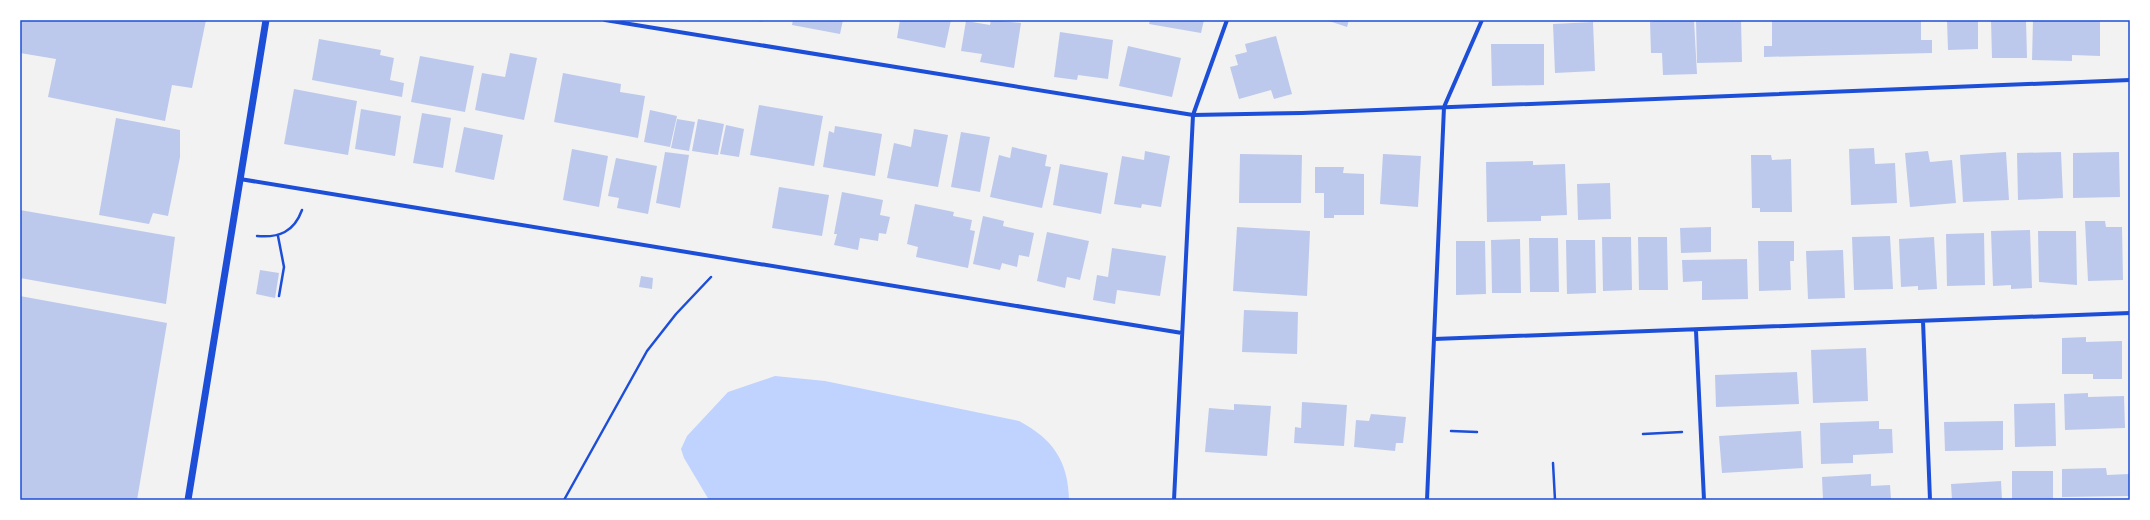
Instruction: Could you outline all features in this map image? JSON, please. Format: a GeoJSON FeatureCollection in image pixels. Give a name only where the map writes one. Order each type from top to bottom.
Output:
{"type":"FeatureCollection","features":[{"type":"Feature","properties":{"kind":"street"},"geometry":{"type":"LineString","coordinates":[[188,500],[266,20]]}},
{"type":"Feature","properties":{"kind":"street"},"geometry":{"type":"LineString","coordinates":[[605,20],[1193,115],[1444,107],[2130,80]]}},
{"type":"Feature","properties":{"kind":"street"},"geometry":{"type":"LineString","coordinates":[[1174,500],[1193,115],[1227,20]]}},
{"type":"Feature","properties":{"kind":"street"},"geometry":{"type":"LineString","coordinates":[[1427,500],[1444,107],[1482,20]]}},
{"type":"Feature","properties":{"kind":"street"},"geometry":{"type":"LineString","coordinates":[[240,179],[1182,333]]}},
{"type":"Feature","properties":{"kind":"street"},"geometry":{"type":"LineString","coordinates":[[1434,339],[1696,331],[2130,313]]}},
{"type":"Feature","properties":{"kind":"street"},"geometry":{"type":"LineString","coordinates":[[1923,322],[1930,500]]}},
{"type":"Feature","properties":{"kind":"street"},"geometry":{"type":"LineString","coordinates":[[1696,331],[1704,500]]}},
{"type":"Feature","properties":{"kind":"path"},"geometry":{"type":"LineString","coordinates":[[257,236],[278,236],[290,230],[303,210]]}},
{"type":"Feature","properties":{"kind":"path"},"geometry":{"type":"LineString","coordinates":[[278,236],[284,267],[279,296]]}},
{"type":"Feature","properties":{"kind":"path"},"geometry":{"type":"LineString","coordinates":[[564,500],[647,351],[676,314],[711,277]]}},
{"type":"Feature","properties":{"kind":"path"},"geometry":{"type":"LineString","coordinates":[[1430,430],[1477,432]]}},
{"type":"Feature","properties":{"kind":"path"},"geometry":{"type":"LineString","coordinates":[[1643,434],[1700,432]]}},
{"type":"Feature","properties":{"kind":"path"},"geometry":{"type":"LineString","coordinates":[[1553,463],[1555,500]]}},
{"type":"Feature","properties":{"kind":"water"},"geometry":{"type":"Polygon","coordinates":[[[775,376],[825,381],[1019,421],[1041,435],[1056,453],[1066,474],[1069,500],[709,500],[684,458],[681,449],[687,436],[728,392],[775,376]]]}},
{"type":"Feature","properties":{"kind":"building"},"geometry":{"type":"Polygon","coordinates":[[[20,20],[206,20],[192,88],[172,85],[165,121],[48,97],[56,59],[20,53],[20,20]]]}},
{"type":"Feature","properties":{"kind":"building"},"geometry":{"type":"Polygon","coordinates":[[[793,20],[843,20],[840,34],[792,25],[793,20]]]}},
{"type":"Feature","properties":{"kind":"building"},"geometry":{"type":"Polygon","coordinates":[[[900,20],[951,20],[945,48],[897,38],[900,20]]]}},
{"type":"Feature","properties":{"kind":"building"},"geometry":{"type":"Polygon","coordinates":[[[991,20],[1021,23],[1014,68],[980,62],[982,54],[961,51],[966,21],[990,25],[991,20]]]}},
{"type":"Feature","properties":{"kind":"building"},"geometry":{"type":"Polygon","coordinates":[[[1150,20],[1204,20],[1201,33],[1149,24],[1150,20]]]}},
{"type":"Feature","properties":{"kind":"building"},"geometry":{"type":"Polygon","coordinates":[[[1326,20],[1349,20],[1347,27],[1326,20]]]}},
{"type":"Feature","properties":{"kind":"building"},"geometry":{"type":"Polygon","coordinates":[[[1659,20],[1694,20],[1697,74],[1663,75],[1662,53],[1651,53],[1650,22],[1659,20]]]}},
{"type":"Feature","properties":{"kind":"building"},"geometry":{"type":"Polygon","coordinates":[[[1696,20],[1741,20],[1742,62],[1697,63],[1696,20]]]}},
{"type":"Feature","properties":{"kind":"building"},"geometry":{"type":"Polygon","coordinates":[[[1772,20],[1921,20],[1921,40],[1932,40],[1932,53],[1764,57],[1764,46],[1772,46],[1772,20]]]}},
{"type":"Feature","properties":{"kind":"building"},"geometry":{"type":"Polygon","coordinates":[[[1947,20],[1978,20],[1978,49],[1948,50],[1947,20]]]}},
{"type":"Feature","properties":{"kind":"building"},"geometry":{"type":"Polygon","coordinates":[[[1991,20],[2026,20],[2027,58],[1992,58],[1991,20]]]}},
{"type":"Feature","properties":{"kind":"building"},"geometry":{"type":"Polygon","coordinates":[[[2033,20],[2100,20],[2100,56],[2072,55],[2072,61],[2032,60],[2033,20]]]}},
{"type":"Feature","properties":{"kind":"building"},"geometry":{"type":"Polygon","coordinates":[[[1593,22],[1595,71],[1555,73],[1553,24],[1593,22]]]}},
{"type":"Feature","properties":{"kind":"building"},"geometry":{"type":"Polygon","coordinates":[[[1060,32],[1113,40],[1108,79],[1078,75],[1077,80],[1054,77],[1060,32]]]}},
{"type":"Feature","properties":{"kind":"building"},"geometry":{"type":"Polygon","coordinates":[[[1276,36],[1292,94],[1274,99],[1271,90],[1239,99],[1230,67],[1238,65],[1235,55],[1247,52],[1245,44],[1276,36]]]}},
{"type":"Feature","properties":{"kind":"building"},"geometry":{"type":"Polygon","coordinates":[[[319,39],[381,50],[380,55],[394,58],[390,80],[404,83],[402,97],[312,80],[319,39]]]}},
{"type":"Feature","properties":{"kind":"building"},"geometry":{"type":"Polygon","coordinates":[[[1491,44],[1544,44],[1544,85],[1492,86],[1491,44]]]}},
{"type":"Feature","properties":{"kind":"building"},"geometry":{"type":"Polygon","coordinates":[[[1128,46],[1181,58],[1172,97],[1119,86],[1128,46]]]}},
{"type":"Feature","properties":{"kind":"building"},"geometry":{"type":"Polygon","coordinates":[[[510,53],[537,58],[524,120],[475,110],[482,73],[505,77],[510,53]]]}},
{"type":"Feature","properties":{"kind":"building"},"geometry":{"type":"Polygon","coordinates":[[[420,56],[474,66],[465,112],[411,102],[420,56]]]}},
{"type":"Feature","properties":{"kind":"building"},"geometry":{"type":"Polygon","coordinates":[[[563,73],[621,84],[620,92],[645,96],[638,138],[554,122],[563,73]]]}},
{"type":"Feature","properties":{"kind":"building"},"geometry":{"type":"Polygon","coordinates":[[[294,89],[357,101],[348,155],[284,144],[294,89]]]}},
{"type":"Feature","properties":{"kind":"building"},"geometry":{"type":"Polygon","coordinates":[[[759,105],[823,116],[814,166],[750,155],[759,105]]]}},
{"type":"Feature","properties":{"kind":"building"},"geometry":{"type":"Polygon","coordinates":[[[361,109],[401,116],[395,156],[355,149],[361,109]]]}},
{"type":"Feature","properties":{"kind":"building"},"geometry":{"type":"Polygon","coordinates":[[[650,110],[677,116],[670,147],[644,142],[650,110]]]}},
{"type":"Feature","properties":{"kind":"building"},"geometry":{"type":"Polygon","coordinates":[[[422,113],[451,118],[443,168],[413,163],[422,113]]]}},
{"type":"Feature","properties":{"kind":"building"},"geometry":{"type":"Polygon","coordinates":[[[116,118],[180,130],[180,157],[168,216],[153,213],[149,224],[99,215],[116,118]]]}},
{"type":"Feature","properties":{"kind":"building"},"geometry":{"type":"Polygon","coordinates":[[[677,119],[695,122],[689,151],[671,148],[677,119]]]}},
{"type":"Feature","properties":{"kind":"building"},"geometry":{"type":"Polygon","coordinates":[[[698,119],[724,124],[718,155],[692,151],[698,119]]]}},
{"type":"Feature","properties":{"kind":"building"},"geometry":{"type":"Polygon","coordinates":[[[726,125],[744,129],[739,157],[720,154],[726,125]]]}},
{"type":"Feature","properties":{"kind":"building"},"geometry":{"type":"Polygon","coordinates":[[[835,126],[882,134],[875,176],[823,167],[829,131],[834,133],[835,126]]]}},
{"type":"Feature","properties":{"kind":"building"},"geometry":{"type":"Polygon","coordinates":[[[464,127],[503,135],[494,180],[455,172],[464,127]]]}},
{"type":"Feature","properties":{"kind":"building"},"geometry":{"type":"Polygon","coordinates":[[[914,129],[948,135],[938,187],[887,178],[894,143],[911,147],[914,129]]]}},
{"type":"Feature","properties":{"kind":"building"},"geometry":{"type":"Polygon","coordinates":[[[961,132],[990,137],[980,192],[951,187],[961,132]]]}},
{"type":"Feature","properties":{"kind":"building"},"geometry":{"type":"Polygon","coordinates":[[[1012,147],[1047,155],[1045,166],[1051,167],[1042,208],[990,197],[999,155],[1010,158],[1012,147]]]}},
{"type":"Feature","properties":{"kind":"building"},"geometry":{"type":"Polygon","coordinates":[[[1874,148],[1875,164],[1895,163],[1897,203],[1851,205],[1849,149],[1874,148]]]}},
{"type":"Feature","properties":{"kind":"building"},"geometry":{"type":"Polygon","coordinates":[[[572,149],[608,156],[599,207],[563,200],[572,149]]]}},
{"type":"Feature","properties":{"kind":"building"},"geometry":{"type":"Polygon","coordinates":[[[1145,151],[1170,156],[1161,207],[1142,204],[1141,208],[1114,204],[1122,156],[1144,160],[1145,151]]]}},
{"type":"Feature","properties":{"kind":"building"},"geometry":{"type":"Polygon","coordinates":[[[1928,151],[1930,162],[1952,160],[1956,203],[1910,207],[1905,153],[1928,151]]]}},
{"type":"Feature","properties":{"kind":"building"},"geometry":{"type":"Polygon","coordinates":[[[665,152],[689,155],[680,208],[656,203],[665,152]]]}},
{"type":"Feature","properties":{"kind":"building"},"geometry":{"type":"Polygon","coordinates":[[[2006,152],[2009,200],[1963,202],[1960,155],[2006,152]]]}},
{"type":"Feature","properties":{"kind":"building"},"geometry":{"type":"Polygon","coordinates":[[[2061,152],[2063,198],[2018,200],[2017,153],[2061,152]]]}},
{"type":"Feature","properties":{"kind":"building"},"geometry":{"type":"Polygon","coordinates":[[[2119,152],[2120,197],[2073,198],[2073,153],[2119,152]]]}},
{"type":"Feature","properties":{"kind":"building"},"geometry":{"type":"Polygon","coordinates":[[[1240,154],[1302,155],[1301,203],[1239,203],[1240,154]]]}},
{"type":"Feature","properties":{"kind":"building"},"geometry":{"type":"Polygon","coordinates":[[[1383,154],[1421,156],[1418,207],[1380,204],[1383,154]]]}},
{"type":"Feature","properties":{"kind":"building"},"geometry":{"type":"Polygon","coordinates":[[[1751,155],[1771,155],[1772,160],[1791,159],[1792,212],[1760,212],[1760,208],[1752,208],[1751,155]]]}},
{"type":"Feature","properties":{"kind":"building"},"geometry":{"type":"Polygon","coordinates":[[[616,158],[657,166],[648,214],[617,208],[619,198],[608,196],[616,158]]]}},
{"type":"Feature","properties":{"kind":"building"},"geometry":{"type":"Polygon","coordinates":[[[1533,161],[1533,165],[1565,164],[1567,215],[1541,216],[1541,221],[1487,222],[1486,162],[1533,161]]]}},
{"type":"Feature","properties":{"kind":"building"},"geometry":{"type":"Polygon","coordinates":[[[1060,164],[1108,173],[1101,214],[1053,205],[1060,164]]]}},
{"type":"Feature","properties":{"kind":"building"},"geometry":{"type":"Polygon","coordinates":[[[1315,167],[1344,167],[1343,173],[1364,174],[1364,215],[1334,215],[1334,218],[1324,218],[1324,193],[1315,193],[1315,167]]]}},
{"type":"Feature","properties":{"kind":"building"},"geometry":{"type":"Polygon","coordinates":[[[1610,183],[1611,219],[1578,220],[1577,184],[1610,183]]]}},
{"type":"Feature","properties":{"kind":"building"},"geometry":{"type":"Polygon","coordinates":[[[779,187],[829,195],[822,236],[772,228],[779,187]]]}},
{"type":"Feature","properties":{"kind":"building"},"geometry":{"type":"Polygon","coordinates":[[[842,192],[883,200],[880,215],[890,217],[886,234],[879,233],[878,241],[860,238],[858,250],[834,245],[837,234],[834,234],[842,192]]]}},
{"type":"Feature","properties":{"kind":"building"},"geometry":{"type":"Polygon","coordinates":[[[915,204],[954,212],[953,216],[972,220],[970,230],[975,231],[968,268],[916,257],[918,247],[907,244],[915,204]]]}},
{"type":"Feature","properties":{"kind":"building"},"geometry":{"type":"Polygon","coordinates":[[[20,210],[175,237],[166,304],[20,278],[20,210]]]}},
{"type":"Feature","properties":{"kind":"building"},"geometry":{"type":"Polygon","coordinates":[[[983,216],[1004,221],[1003,226],[1034,233],[1029,257],[1019,255],[1017,267],[1002,263],[1000,270],[973,264],[983,216]]]}},
{"type":"Feature","properties":{"kind":"building"},"geometry":{"type":"Polygon","coordinates":[[[2085,221],[2105,221],[2106,227],[2122,227],[2123,280],[2088,281],[2085,221]]]}},
{"type":"Feature","properties":{"kind":"building"},"geometry":{"type":"Polygon","coordinates":[[[1237,227],[1310,231],[1307,296],[1233,291],[1237,227]]]}},
{"type":"Feature","properties":{"kind":"building"},"geometry":{"type":"Polygon","coordinates":[[[1711,227],[1711,252],[1681,253],[1680,228],[1711,227]]]}},
{"type":"Feature","properties":{"kind":"building"},"geometry":{"type":"Polygon","coordinates":[[[2030,230],[2032,288],[2011,289],[2011,285],[1993,286],[1991,231],[2030,230]]]}},
{"type":"Feature","properties":{"kind":"building"},"geometry":{"type":"Polygon","coordinates":[[[2038,231],[2076,231],[2077,285],[2039,282],[2038,231]]]}},
{"type":"Feature","properties":{"kind":"building"},"geometry":{"type":"Polygon","coordinates":[[[1047,232],[1089,241],[1080,280],[1067,277],[1065,288],[1037,281],[1047,232]]]}},
{"type":"Feature","properties":{"kind":"building"},"geometry":{"type":"Polygon","coordinates":[[[1984,233],[1985,285],[1947,286],[1946,234],[1984,233]]]}},
{"type":"Feature","properties":{"kind":"building"},"geometry":{"type":"Polygon","coordinates":[[[1890,236],[1893,289],[1854,290],[1852,237],[1890,236]]]}},
{"type":"Feature","properties":{"kind":"building"},"geometry":{"type":"Polygon","coordinates":[[[1602,237],[1631,237],[1632,290],[1603,291],[1602,237]]]}},
{"type":"Feature","properties":{"kind":"building"},"geometry":{"type":"Polygon","coordinates":[[[1638,237],[1667,237],[1668,290],[1639,290],[1638,237]]]}},
{"type":"Feature","properties":{"kind":"building"},"geometry":{"type":"Polygon","coordinates":[[[1934,237],[1937,289],[1918,290],[1918,286],[1901,287],[1899,239],[1934,237]]]}},
{"type":"Feature","properties":{"kind":"building"},"geometry":{"type":"Polygon","coordinates":[[[1529,238],[1558,238],[1559,292],[1530,292],[1529,238]]]}},
{"type":"Feature","properties":{"kind":"building"},"geometry":{"type":"Polygon","coordinates":[[[1520,239],[1521,293],[1492,293],[1491,240],[1520,239]]]}},
{"type":"Feature","properties":{"kind":"building"},"geometry":{"type":"Polygon","coordinates":[[[1566,240],[1595,240],[1596,293],[1567,294],[1566,240]]]}},
{"type":"Feature","properties":{"kind":"building"},"geometry":{"type":"Polygon","coordinates":[[[1456,241],[1485,241],[1486,294],[1456,295],[1456,241]]]}},
{"type":"Feature","properties":{"kind":"building"},"geometry":{"type":"Polygon","coordinates":[[[1758,241],[1794,241],[1794,261],[1790,261],[1791,290],[1759,291],[1758,241]]]}},
{"type":"Feature","properties":{"kind":"building"},"geometry":{"type":"Polygon","coordinates":[[[1112,248],[1166,256],[1160,296],[1117,290],[1115,304],[1093,300],[1097,275],[1108,277],[1112,248]]]}},
{"type":"Feature","properties":{"kind":"building"},"geometry":{"type":"Polygon","coordinates":[[[1843,250],[1845,298],[1808,299],[1806,251],[1843,250]]]}},
{"type":"Feature","properties":{"kind":"building"},"geometry":{"type":"Polygon","coordinates":[[[1747,259],[1748,299],[1702,300],[1702,281],[1683,282],[1682,260],[1747,259]]]}},
{"type":"Feature","properties":{"kind":"building"},"geometry":{"type":"Polygon","coordinates":[[[260,270],[279,273],[275,298],[256,294],[260,270]]]}},
{"type":"Feature","properties":{"kind":"building"},"geometry":{"type":"Polygon","coordinates":[[[641,276],[653,278],[652,289],[639,287],[641,276]]]}},
{"type":"Feature","properties":{"kind":"building"},"geometry":{"type":"Polygon","coordinates":[[[20,296],[167,323],[137,500],[20,500],[20,296]]]}},
{"type":"Feature","properties":{"kind":"building"},"geometry":{"type":"Polygon","coordinates":[[[1244,310],[1298,312],[1297,354],[1242,352],[1244,310]]]}},
{"type":"Feature","properties":{"kind":"building"},"geometry":{"type":"Polygon","coordinates":[[[2086,337],[2086,342],[2122,341],[2122,379],[2093,379],[2093,374],[2062,374],[2062,338],[2086,337]]]}},
{"type":"Feature","properties":{"kind":"building"},"geometry":{"type":"Polygon","coordinates":[[[1866,348],[1868,401],[1813,403],[1811,350],[1866,348]]]}},
{"type":"Feature","properties":{"kind":"building"},"geometry":{"type":"Polygon","coordinates":[[[1797,372],[1799,404],[1716,407],[1715,375],[1797,372]]]}},
{"type":"Feature","properties":{"kind":"building"},"geometry":{"type":"Polygon","coordinates":[[[2088,393],[2088,397],[2124,396],[2125,428],[2065,430],[2064,394],[2088,393]]]}},
{"type":"Feature","properties":{"kind":"building"},"geometry":{"type":"Polygon","coordinates":[[[1302,402],[1347,405],[1344,446],[1294,443],[1295,427],[1301,428],[1302,402]]]}},
{"type":"Feature","properties":{"kind":"building"},"geometry":{"type":"Polygon","coordinates":[[[2055,403],[2056,446],[2015,447],[2014,404],[2055,403]]]}},
{"type":"Feature","properties":{"kind":"building"},"geometry":{"type":"Polygon","coordinates":[[[1234,404],[1271,406],[1267,456],[1205,452],[1209,408],[1234,410],[1234,404]]]}},
{"type":"Feature","properties":{"kind":"building"},"geometry":{"type":"Polygon","coordinates":[[[1371,414],[1406,417],[1403,443],[1396,443],[1395,451],[1354,447],[1356,420],[1369,421],[1371,414]]]}},
{"type":"Feature","properties":{"kind":"building"},"geometry":{"type":"Polygon","coordinates":[[[1879,421],[1879,429],[1892,429],[1893,453],[1853,455],[1853,463],[1821,464],[1820,423],[1879,421]]]}},
{"type":"Feature","properties":{"kind":"building"},"geometry":{"type":"Polygon","coordinates":[[[2003,421],[2003,450],[1945,451],[1944,422],[2003,421]]]}},
{"type":"Feature","properties":{"kind":"building"},"geometry":{"type":"Polygon","coordinates":[[[1801,431],[1803,468],[1722,473],[1719,436],[1801,431]]]}},
{"type":"Feature","properties":{"kind":"building"},"geometry":{"type":"Polygon","coordinates":[[[2106,468],[2107,475],[2129,474],[2129,496],[2062,497],[2062,469],[2106,468]]]}},
{"type":"Feature","properties":{"kind":"building"},"geometry":{"type":"Polygon","coordinates":[[[2012,471],[2053,471],[2053,500],[2012,500],[2012,471]]]}},
{"type":"Feature","properties":{"kind":"building"},"geometry":{"type":"Polygon","coordinates":[[[1871,474],[1871,486],[1890,485],[1891,500],[1823,500],[1822,477],[1871,474]]]}},
{"type":"Feature","properties":{"kind":"building"},"geometry":{"type":"Polygon","coordinates":[[[2001,481],[2002,500],[1952,500],[1951,484],[2001,481]]]}}]}
